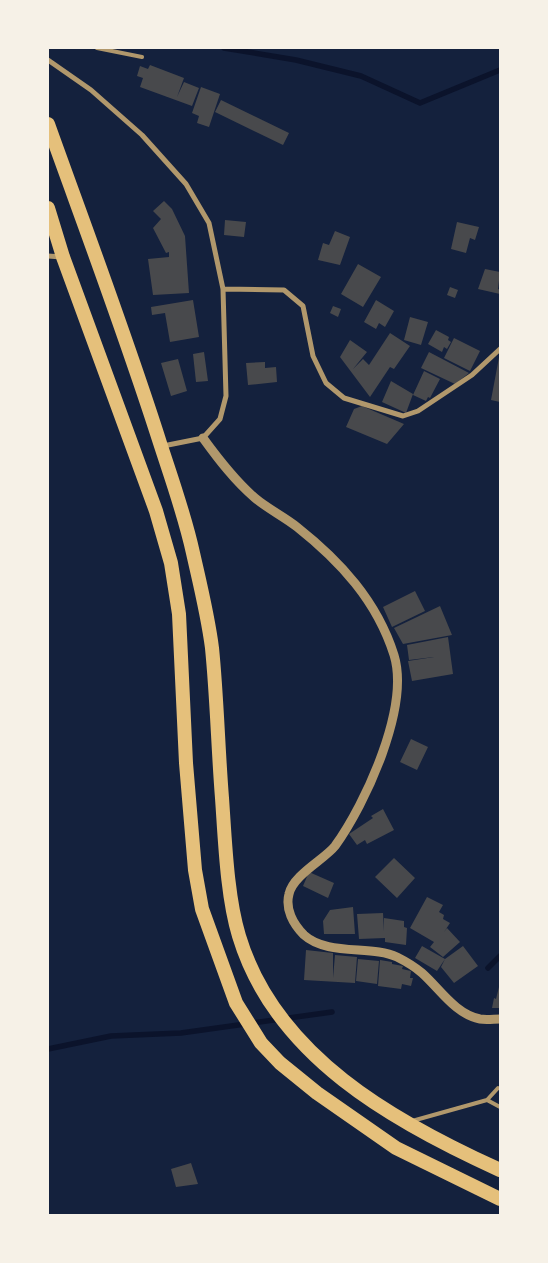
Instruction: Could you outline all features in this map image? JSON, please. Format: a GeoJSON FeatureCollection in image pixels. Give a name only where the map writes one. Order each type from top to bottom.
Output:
{"type":"FeatureCollection","features":[{"type":"Feature","properties":{"kind":"highway"},"geometry":{"type":"LineString","coordinates":[[48,124],[161,446],[191,542],[212,646],[225,840],[239,936],[256,976],[273,1007],[306,1048],[367,1098],[461,1152],[500,1170]]}},
{"type":"Feature","properties":{"kind":"highway"},"geometry":{"type":"LineString","coordinates":[[48,208],[63,257],[156,511],[171,563],[179,614],[186,763],[195,870],[202,909],[213,945],[236,1003],[261,1044],[280,1063],[324,1099],[396,1148],[500,1199]]}},
{"type":"Feature","properties":{"kind":"street"},"geometry":{"type":"LineString","coordinates":[[48,60],[90,90],[142,135],[186,184],[209,223],[223,289],[226,396],[220,419],[204,438],[161,446]]}},
{"type":"Feature","properties":{"kind":"street"},"geometry":{"type":"LineString","coordinates":[[48,256],[63,257]]}},
{"type":"Feature","properties":{"kind":"street"},"geometry":{"type":"LineString","coordinates":[[223,289],[284,290],[303,306],[313,356],[326,383],[344,398],[403,416],[418,411],[472,375],[500,349]]}},
{"type":"Feature","properties":{"kind":"street"},"geometry":{"type":"LineString","coordinates":[[204,438],[236,480],[256,498],[296,526],[349,574],[380,620],[395,657],[398,694],[387,740],[365,796],[334,848],[310,866],[289,893],[289,916],[305,936],[332,947],[395,956],[420,971],[461,1013],[480,1019],[500,1018]]}},
{"type":"Feature","properties":{"kind":"lane"},"geometry":{"type":"LineString","coordinates":[[97,48],[142,57]]}},
{"type":"Feature","properties":{"kind":"lane"},"geometry":{"type":"LineString","coordinates":[[407,1122],[487,1100],[498,1088]]}},
{"type":"Feature","properties":{"kind":"lane"},"geometry":{"type":"LineString","coordinates":[[487,1100],[500,1106]]}},
{"type":"Feature","properties":{"kind":"building"},"geometry":{"type":"Polygon","coordinates":[[[150,65],[184,78],[177,97],[184,82],[199,88],[192,106],[140,87],[143,78],[137,76],[140,66],[148,69],[150,65]]]}},
{"type":"Feature","properties":{"kind":"building"},"geometry":{"type":"Polygon","coordinates":[[[201,87],[220,94],[209,127],[197,123],[199,116],[192,113],[201,87]]]}},
{"type":"Feature","properties":{"kind":"building"},"geometry":{"type":"Polygon","coordinates":[[[221,100],[289,133],[283,145],[215,112],[221,100]]]}},
{"type":"Feature","properties":{"kind":"building"},"geometry":{"type":"Polygon","coordinates":[[[164,201],[172,209],[185,236],[189,293],[153,295],[148,259],[169,257],[169,252],[166,253],[153,228],[161,219],[153,211],[164,201]]]}},
{"type":"Feature","properties":{"kind":"building"},"geometry":{"type":"Polygon","coordinates":[[[225,220],[246,222],[244,237],[224,235],[225,220]]]}},
{"type":"Feature","properties":{"kind":"building"},"geometry":{"type":"Polygon","coordinates":[[[457,222],[479,227],[475,240],[470,238],[466,253],[451,249],[457,222]]]}},
{"type":"Feature","properties":{"kind":"building"},"geometry":{"type":"Polygon","coordinates":[[[335,231],[350,237],[340,265],[318,260],[323,243],[329,245],[335,231]]]}},
{"type":"Feature","properties":{"kind":"building"},"geometry":{"type":"Polygon","coordinates":[[[358,264],[381,277],[363,307],[341,294],[358,264]]]}},
{"type":"Feature","properties":{"kind":"building"},"geometry":{"type":"Polygon","coordinates":[[[485,269],[500,272],[498,289],[500,294],[478,289],[485,269]]]}},
{"type":"Feature","properties":{"kind":"building"},"geometry":{"type":"Polygon","coordinates":[[[450,287],[458,290],[455,298],[447,295],[450,287]]]}},
{"type":"Feature","properties":{"kind":"building"},"geometry":{"type":"Polygon","coordinates":[[[193,300],[199,337],[170,342],[165,313],[152,315],[151,307],[193,300]]]}},
{"type":"Feature","properties":{"kind":"building"},"geometry":{"type":"Polygon","coordinates":[[[376,300],[394,311],[385,327],[379,323],[376,329],[364,322],[376,300]]]}},
{"type":"Feature","properties":{"kind":"building"},"geometry":{"type":"Polygon","coordinates":[[[333,306],[341,309],[338,317],[330,313],[333,306]]]}},
{"type":"Feature","properties":{"kind":"building"},"geometry":{"type":"Polygon","coordinates":[[[410,317],[428,322],[421,345],[404,340],[410,317]]]}},
{"type":"Feature","properties":{"kind":"building"},"geometry":{"type":"Polygon","coordinates":[[[436,330],[449,337],[448,340],[451,342],[447,349],[444,347],[442,352],[428,344],[436,330]]]}},
{"type":"Feature","properties":{"kind":"building"},"geometry":{"type":"Polygon","coordinates":[[[390,333],[410,346],[394,369],[390,367],[370,397],[340,357],[350,340],[367,352],[353,369],[363,359],[369,365],[390,333]]]}},
{"type":"Feature","properties":{"kind":"building"},"geometry":{"type":"Polygon","coordinates":[[[454,338],[480,351],[470,371],[444,358],[454,338]]]}},
{"type":"Feature","properties":{"kind":"building"},"geometry":{"type":"Polygon","coordinates":[[[204,352],[208,381],[196,382],[193,354],[204,352]]]}},
{"type":"Feature","properties":{"kind":"building"},"geometry":{"type":"Polygon","coordinates":[[[429,352],[469,373],[455,384],[421,368],[429,352]]]}},
{"type":"Feature","properties":{"kind":"building"},"geometry":{"type":"Polygon","coordinates":[[[500,352],[500,402],[491,400],[500,352]]]}},
{"type":"Feature","properties":{"kind":"building"},"geometry":{"type":"Polygon","coordinates":[[[178,359],[187,391],[171,396],[161,363],[178,359]]]}},
{"type":"Feature","properties":{"kind":"building"},"geometry":{"type":"Polygon","coordinates":[[[265,362],[265,368],[276,367],[277,382],[248,385],[246,363],[265,362]]]}},
{"type":"Feature","properties":{"kind":"building"},"geometry":{"type":"Polygon","coordinates":[[[424,371],[440,379],[430,398],[428,397],[426,401],[413,395],[424,371]]]}},
{"type":"Feature","properties":{"kind":"building"},"geometry":{"type":"Polygon","coordinates":[[[391,381],[413,394],[406,413],[382,402],[391,381]]]}},
{"type":"Feature","properties":{"kind":"building"},"geometry":{"type":"Polygon","coordinates":[[[362,406],[404,424],[387,444],[346,427],[354,409],[362,406]]]}},
{"type":"Feature","properties":{"kind":"building"},"geometry":{"type":"Polygon","coordinates":[[[415,591],[425,611],[392,627],[383,607],[415,591]]]}},
{"type":"Feature","properties":{"kind":"building"},"geometry":{"type":"Polygon","coordinates":[[[440,606],[452,635],[403,644],[394,628],[440,606]]]}},
{"type":"Feature","properties":{"kind":"building"},"geometry":{"type":"Polygon","coordinates":[[[448,637],[453,674],[412,681],[408,661],[434,657],[409,660],[407,645],[448,637]]]}},
{"type":"Feature","properties":{"kind":"building"},"geometry":{"type":"Polygon","coordinates":[[[411,739],[428,747],[417,770],[400,762],[411,739]]]}},
{"type":"Feature","properties":{"kind":"building"},"geometry":{"type":"Polygon","coordinates":[[[383,809],[394,830],[367,844],[365,840],[357,845],[349,834],[383,809]]]}},
{"type":"Feature","properties":{"kind":"building"},"geometry":{"type":"Polygon","coordinates":[[[394,858],[415,878],[397,898],[375,877],[394,858]]]}},
{"type":"Feature","properties":{"kind":"building"},"geometry":{"type":"Polygon","coordinates":[[[309,872],[334,883],[328,898],[303,886],[309,872]]]}},
{"type":"Feature","properties":{"kind":"building"},"geometry":{"type":"Polygon","coordinates":[[[427,897],[443,905],[439,912],[444,915],[443,919],[450,923],[444,932],[447,928],[460,942],[443,957],[430,947],[434,942],[410,928],[427,897]]]}},
{"type":"Feature","properties":{"kind":"building"},"geometry":{"type":"Polygon","coordinates":[[[353,907],[355,934],[324,934],[323,921],[330,910],[353,907]]]}},
{"type":"Feature","properties":{"kind":"building"},"geometry":{"type":"Polygon","coordinates":[[[383,913],[384,931],[384,918],[404,921],[404,927],[407,928],[406,945],[385,942],[385,938],[359,939],[357,914],[383,913]]]}},
{"type":"Feature","properties":{"kind":"building"},"geometry":{"type":"Polygon","coordinates":[[[422,946],[445,959],[437,971],[415,958],[422,946]]]}},
{"type":"Feature","properties":{"kind":"building"},"geometry":{"type":"Polygon","coordinates":[[[463,946],[478,966],[454,983],[441,967],[445,959],[463,946]]]}},
{"type":"Feature","properties":{"kind":"building"},"geometry":{"type":"Polygon","coordinates":[[[306,950],[333,953],[333,978],[335,955],[357,957],[355,983],[304,980],[306,950]]]}},
{"type":"Feature","properties":{"kind":"building"},"geometry":{"type":"Polygon","coordinates":[[[358,959],[379,961],[377,984],[356,981],[358,959]]]}},
{"type":"Feature","properties":{"kind":"building"},"geometry":{"type":"Polygon","coordinates":[[[380,960],[392,962],[392,964],[403,966],[402,969],[411,971],[410,978],[413,978],[411,986],[402,984],[401,989],[378,986],[380,960]]]}},
{"type":"Feature","properties":{"kind":"building"},"geometry":{"type":"Polygon","coordinates":[[[500,983],[500,1008],[492,1008],[494,998],[496,999],[500,983]]]}},
{"type":"Feature","properties":{"kind":"building"},"geometry":{"type":"Polygon","coordinates":[[[191,1163],[198,1184],[176,1187],[171,1169],[191,1163]]]}},
{"type":"Feature","properties":{"kind":"waterway"},"geometry":{"type":"LineString","coordinates":[[224,48],[296,60],[361,76],[420,103],[500,70]]}},
{"type":"Feature","properties":{"kind":"waterway"},"geometry":{"type":"LineString","coordinates":[[488,968],[500,956]]}},
{"type":"Feature","properties":{"kind":"waterway"},"geometry":{"type":"LineString","coordinates":[[48,1049],[111,1036],[181,1033],[332,1012]]}}]}
